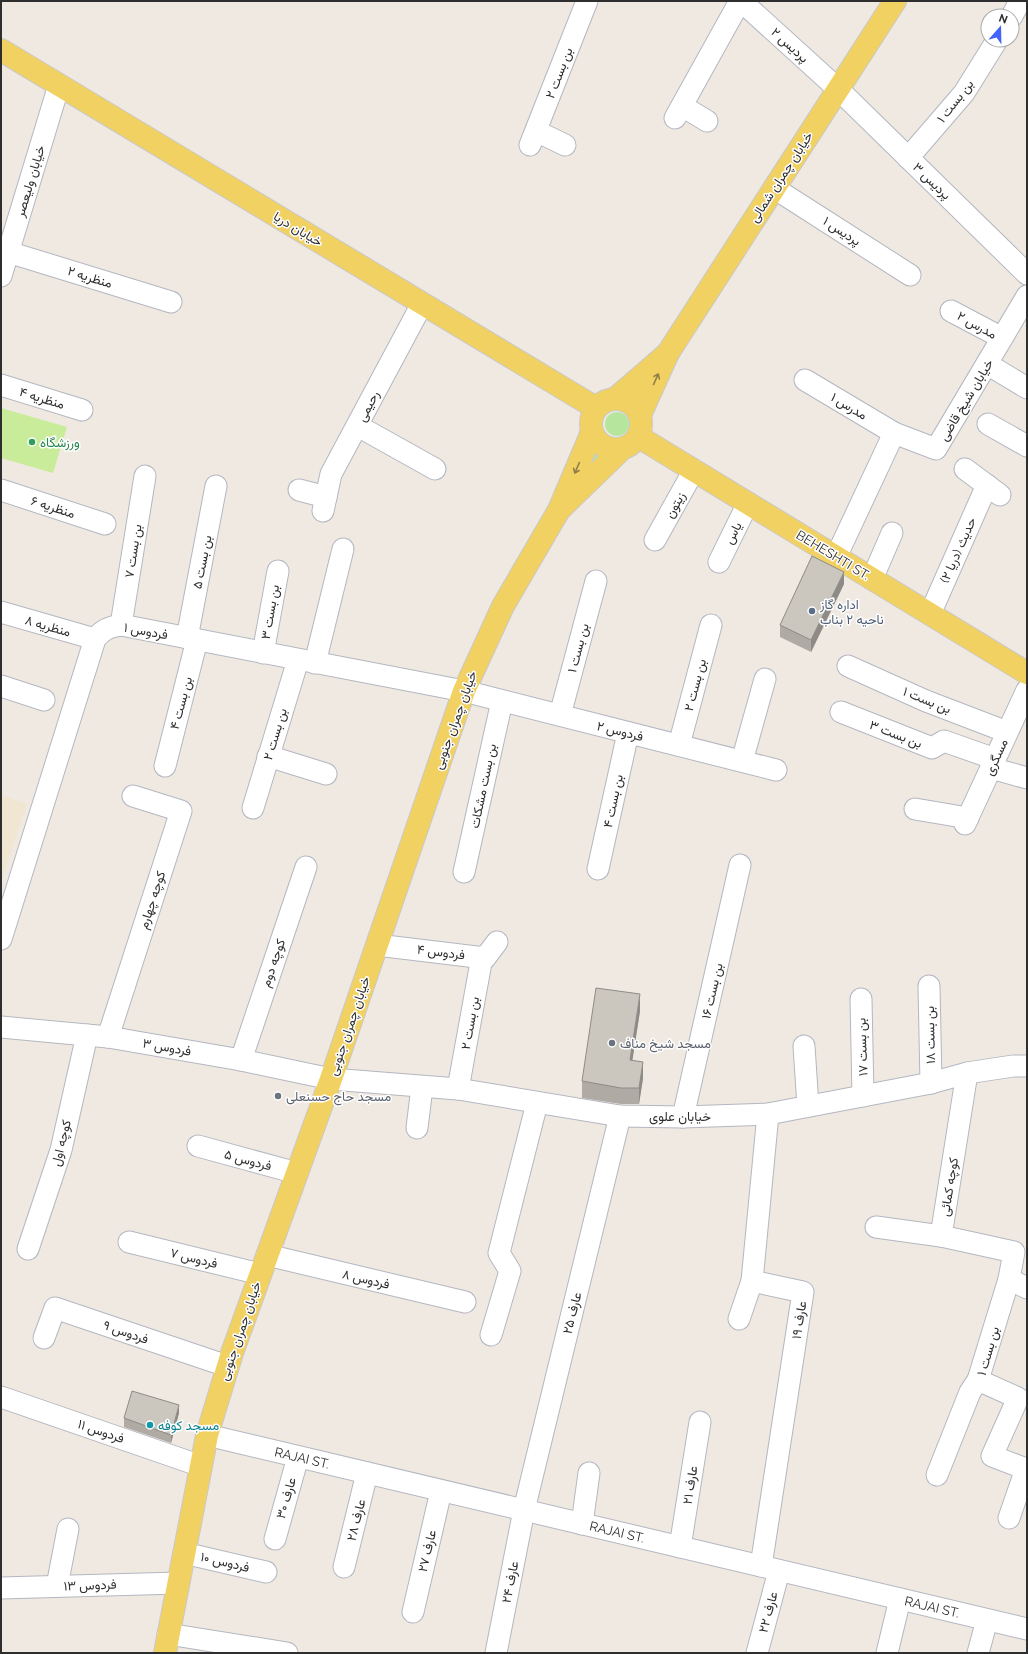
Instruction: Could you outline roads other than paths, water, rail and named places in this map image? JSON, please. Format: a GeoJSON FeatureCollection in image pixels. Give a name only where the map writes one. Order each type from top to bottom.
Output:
{"type":"FeatureCollection","features":[{"type":"Feature","properties":{"kind":"main road","name":"خیابان چمران شمالی"},"geometry":{"type":"LineString","coordinates":[[640,415],[668,353],[895,1]]}},
{"type":"Feature","properties":{"kind":"main road","name":"خیابان دریا"},"geometry":{"type":"LineString","coordinates":[[1,50],[596,408]]}},
{"type":"Feature","properties":{"kind":"main road","name":"خیابان چمران شمالی"},"geometry":{"type":"LineString","coordinates":[[616,398],[668,353]]}},
{"type":"Feature","properties":{"kind":"main road"},"geometry":{"type":"LineString","coordinates":[[616,398],[631,403],[640,415],[641,430],[630,443],[614,450],[601,445],[592,432],[591,424],[592,416],[596,408],[601,403],[616,398]]}},
{"type":"Feature","properties":{"kind":"main road","name":"خیابان چمران جنوبی"},"geometry":{"type":"LineString","coordinates":[[166,1643],[207,1435],[227,1366],[332,1079],[464,691],[502,606],[559,510],[592,432]]}},
{"type":"Feature","properties":{"kind":"main road","name":"خیابان چمران جنوبی"},"geometry":{"type":"LineString","coordinates":[[559,510],[630,443]]}},
{"type":"Feature","properties":{"kind":"main road","name":"BEHESHTI ST."},"geometry":{"type":"LineString","coordinates":[[630,443],[694,470],[1027,673]]}},
{"type":"Feature","properties":{"kind":"street","name":"بن بست ۲"},"geometry":{"type":"LineString","coordinates":[[565,145],[533,138],[587,1]]}},
{"type":"Feature","properties":{"kind":"street","name":"پردیس ۲"},"geometry":{"type":"LineString","coordinates":[[741,1],[838,89]]}},
{"type":"Feature","properties":{"kind":"street"},"geometry":{"type":"LineString","coordinates":[[707,121],[679,112],[741,1]]}},
{"type":"Feature","properties":{"kind":"street","name":"بن بست ۱"},"geometry":{"type":"LineString","coordinates":[[908,158],[964,93],[992,48]]}},
{"type":"Feature","properties":{"kind":"street","name":"خیابان ولیعصر"},"geometry":{"type":"LineString","coordinates":[[1,276],[58,85]]}},
{"type":"Feature","properties":{"kind":"street","name":"پردیس ۳"},"geometry":{"type":"LineString","coordinates":[[838,89],[1027,274]]}},
{"type":"Feature","properties":{"kind":"street","name":"پردیس ۱"},"geometry":{"type":"LineString","coordinates":[[774,188],[910,275]]}},
{"type":"Feature","properties":{"kind":"street","name":"منظریه ۲"},"geometry":{"type":"LineString","coordinates":[[8,252],[171,302]]}},
{"type":"Feature","properties":{"kind":"street","name":"خیابان شیخ قاضی"},"geometry":{"type":"LineString","coordinates":[[894,433],[936,449],[1027,296]]}},
{"type":"Feature","properties":{"kind":"street","name":"رحیمی"},"geometry":{"type":"LineString","coordinates":[[299,490],[325,504],[331,474],[422,304]]}},
{"type":"Feature","properties":{"kind":"street","name":"مدرس ۲"},"geometry":{"type":"LineString","coordinates":[[951,311],[1002,338]]}},
{"type":"Feature","properties":{"kind":"street"},"geometry":{"type":"LineString","coordinates":[[987,364],[1027,388]]}},
{"type":"Feature","properties":{"kind":"street","name":"مدرس ۱"},"geometry":{"type":"LineString","coordinates":[[805,380],[894,433]]}},
{"type":"Feature","properties":{"kind":"street","name":"منظریه ۴"},"geometry":{"type":"LineString","coordinates":[[1,385],[82,410]]}},
{"type":"Feature","properties":{"kind":"street"},"geometry":{"type":"LineString","coordinates":[[988,424],[1027,446]]}},
{"type":"Feature","properties":{"kind":"street"},"geometry":{"type":"LineString","coordinates":[[358,426],[435,469]]}},
{"type":"Feature","properties":{"kind":"street"},"geometry":{"type":"LineString","coordinates":[[836,557],[894,433]]}},
{"type":"Feature","properties":{"kind":"street","name":"زیتون"},"geometry":{"type":"LineString","coordinates":[[655,540],[694,470]]}},
{"type":"Feature","properties":{"kind":"street","name":"حدیث (دریا ۲)"},"geometry":{"type":"LineString","coordinates":[[930,614],[994,490],[965,470]]}},
{"type":"Feature","properties":{"kind":"street","name":"بن بست ۷"},"geometry":{"type":"LineString","coordinates":[[121,625],[145,476]]}},
{"type":"Feature","properties":{"kind":"street","name":"بن بست ۵"},"geometry":{"type":"LineString","coordinates":[[192,639],[216,486]]}},
{"type":"Feature","properties":{"kind":"street","name":"منظریه ۶"},"geometry":{"type":"LineString","coordinates":[[1,490],[105,524]]}},
{"type":"Feature","properties":{"kind":"street","name":"یاس"},"geometry":{"type":"LineString","coordinates":[[718,562],[748,503]]}},
{"type":"Feature","properties":{"kind":"street"},"geometry":{"type":"LineString","coordinates":[[872,579],[892,533]]}},
{"type":"Feature","properties":{"kind":"street"},"geometry":{"type":"LineString","coordinates":[[306,662],[343,549]]}},
{"type":"Feature","properties":{"kind":"street","name":"بن بست ۳"},"geometry":{"type":"LineString","coordinates":[[263,653],[278,571]]}},
{"type":"Feature","properties":{"kind":"street","name":"بن بست ۱"},"geometry":{"type":"LineString","coordinates":[[560,715],[596,581]]}},
{"type":"Feature","properties":{"kind":"street","name":"منظریه ۸"},"geometry":{"type":"LineString","coordinates":[[1,612],[95,639]]}},
{"type":"Feature","properties":{"kind":"street","name":"فردوس ۱"},"geometry":{"type":"LineString","coordinates":[[95,639],[101,632],[111,627],[121,625],[306,662],[464,691]]}},
{"type":"Feature","properties":{"kind":"street","name":"بن بست ۲"},"geometry":{"type":"LineString","coordinates":[[679,745],[712,625]]}},
{"type":"Feature","properties":{"kind":"street"},"geometry":{"type":"LineString","coordinates":[[1,939],[95,639]]}},
{"type":"Feature","properties":{"kind":"street","name":"بن بست ۴"},"geometry":{"type":"LineString","coordinates":[[165,766],[192,639]]}},
{"type":"Feature","properties":{"kind":"street","name":"بن بست ۲"},"geometry":{"type":"LineString","coordinates":[[253,808],[268,756],[306,662]]}},
{"type":"Feature","properties":{"kind":"street","name":"بن بست ۱"},"geometry":{"type":"LineString","coordinates":[[848,666],[926,701],[1007,732]]}},
{"type":"Feature","properties":{"kind":"street"},"geometry":{"type":"LineString","coordinates":[[742,761],[765,679]]}},
{"type":"Feature","properties":{"kind":"street"},"geometry":{"type":"LineString","coordinates":[[1,686],[44,700]]}},
{"type":"Feature","properties":{"kind":"street","name":"مسگری"},"geometry":{"type":"LineString","coordinates":[[915,809],[966,821],[1027,690]]}},
{"type":"Feature","properties":{"kind":"street","name":"فردوس ۲"},"geometry":{"type":"LineString","coordinates":[[464,691],[776,770]]}},
{"type":"Feature","properties":{"kind":"street","name":"بن بست مشکات"},"geometry":{"type":"LineString","coordinates":[[464,872],[502,701]]}},
{"type":"Feature","properties":{"kind":"street","name":"بن بست ۳"},"geometry":{"type":"LineString","coordinates":[[841,712],[932,748],[944,741],[993,763]]}},
{"type":"Feature","properties":{"kind":"street","name":"بن بست ۴"},"geometry":{"type":"LineString","coordinates":[[598,869],[628,733]]}},
{"type":"Feature","properties":{"kind":"street"},"geometry":{"type":"LineString","coordinates":[[268,756],[326,774]]}},
{"type":"Feature","properties":{"kind":"street"},"geometry":{"type":"LineString","coordinates":[[993,763],[1027,778]]}},
{"type":"Feature","properties":{"kind":"street","name":"کوچه چهارم"},"geometry":{"type":"LineString","coordinates":[[108,1037],[181,811],[133,796]]}},
{"type":"Feature","properties":{"kind":"street","name":"بن بست ۱۶"},"geometry":{"type":"LineString","coordinates":[[683,1117],[740,865]]}},
{"type":"Feature","properties":{"kind":"street","name":"کوچه دوم"},"geometry":{"type":"LineString","coordinates":[[241,1060],[306,867]]}},
{"type":"Feature","properties":{"kind":"street","name":"فردوس ۴"},"geometry":{"type":"LineString","coordinates":[[378,945],[485,958],[497,942]]}},
{"type":"Feature","properties":{"kind":"street","name":"بن بست ۲"},"geometry":{"type":"LineString","coordinates":[[458,1090],[482,957]]}},
{"type":"Feature","properties":{"kind":"street","name":"بن بست ۱۸"},"geometry":{"type":"LineString","coordinates":[[929,986],[931,1083]]}},
{"type":"Feature","properties":{"kind":"street","name":"بن بست ۱۷"},"geometry":{"type":"LineString","coordinates":[[861,999],[864,1096]]}},
{"type":"Feature","properties":{"kind":"street","name":"فردوس ۳"},"geometry":{"type":"LineString","coordinates":[[1,1027],[108,1037],[241,1060],[332,1079]]}},
{"type":"Feature","properties":{"kind":"street","name":"کوچه اول"},"geometry":{"type":"LineString","coordinates":[[28,1249],[61,1150],[87,1035]]}},
{"type":"Feature","properties":{"kind":"street"},"geometry":{"type":"LineString","coordinates":[[804,1046],[808,1106]]}},
{"type":"Feature","properties":{"kind":"street","name":"خیابان علوی"},"geometry":{"type":"LineString","coordinates":[[332,1079],[458,1090],[620,1116],[683,1117],[768,1114],[931,1083],[967,1073],[1013,1066],[1027,1066]]}},
{"type":"Feature","properties":{"kind":"street","name":"کوچه کمائی"},"geometry":{"type":"LineString","coordinates":[[941,1236],[967,1073]]}},
{"type":"Feature","properties":{"kind":"street"},"geometry":{"type":"LineString","coordinates":[[417,1128],[422,1087]]}},
{"type":"Feature","properties":{"kind":"street"},"geometry":{"type":"LineString","coordinates":[[490,1335],[510,1271],[499,1253],[537,1102]]}},
{"type":"Feature","properties":{"kind":"street"},"geometry":{"type":"LineString","coordinates":[[738,1319],[752,1281],[768,1114]]}},
{"type":"Feature","properties":{"kind":"street","name":"عارف ۲۵"},"geometry":{"type":"LineString","coordinates":[[524,1510],[620,1116]]}},
{"type":"Feature","properties":{"kind":"street","name":"فردوس ۵"},"geometry":{"type":"LineString","coordinates":[[198,1146],[297,1174]]}},
{"type":"Feature","properties":{"kind":"street"},"geometry":{"type":"LineString","coordinates":[[876,1227],[941,1236]]}},
{"type":"Feature","properties":{"kind":"street","name":"بن بست ۱"},"geometry":{"type":"LineString","coordinates":[[941,1236],[1014,1252],[1018,1284],[978,1380],[1018,1398],[992,1456],[1026,1469],[1009,1518]]}},
{"type":"Feature","properties":{"kind":"street","name":"فردوس ۷"},"geometry":{"type":"LineString","coordinates":[[128,1242],[263,1265]]}},
{"type":"Feature","properties":{"kind":"street","name":"فردوس ۸"},"geometry":{"type":"LineString","coordinates":[[263,1265],[465,1302]]}},
{"type":"Feature","properties":{"kind":"street","name":"عارف ۱۹"},"geometry":{"type":"LineString","coordinates":[[752,1281],[804,1292],[770,1569]]}},
{"type":"Feature","properties":{"kind":"street","name":"فردوس ۹"},"geometry":{"type":"LineString","coordinates":[[44,1338],[54,1308],[227,1366]]}},
{"type":"Feature","properties":{"kind":"street"},"geometry":{"type":"LineString","coordinates":[[937,1475],[970,1392],[978,1380]]}},
{"type":"Feature","properties":{"kind":"street","name":"فردوس ۱۱"},"geometry":{"type":"LineString","coordinates":[[1,1397],[201,1466]]}},
{"type":"Feature","properties":{"kind":"street","name":"عارف ۲۱"},"geometry":{"type":"LineString","coordinates":[[680,1547],[700,1422]]}},
{"type":"Feature","properties":{"kind":"street","name":"RAJAI ST."},"geometry":{"type":"LineString","coordinates":[[207,1435],[1027,1629]]}},
{"type":"Feature","properties":{"kind":"street","name":"عارف ۳۰"},"geometry":{"type":"LineString","coordinates":[[275,1539],[298,1457]]}},
{"type":"Feature","properties":{"kind":"street"},"geometry":{"type":"LineString","coordinates":[[582,1524],[589,1472]]}},
{"type":"Feature","properties":{"kind":"street","name":"عارف ۲۸"},"geometry":{"type":"LineString","coordinates":[[344,1567],[367,1473]]}},
{"type":"Feature","properties":{"kind":"street","name":"عارف ۲۷"},"geometry":{"type":"LineString","coordinates":[[413,1612],[441,1491]]}},
{"type":"Feature","properties":{"kind":"street","name":"عارف ۲۴"},"geometry":{"type":"LineString","coordinates":[[496,1653],[524,1510]]}},
{"type":"Feature","properties":{"kind":"street"},"geometry":{"type":"LineString","coordinates":[[57,1586],[68,1529]]}},
{"type":"Feature","properties":{"kind":"street","name":"فردوس ۱۰"},"geometry":{"type":"LineString","coordinates":[[184,1553],[266,1572]]}},
{"type":"Feature","properties":{"kind":"street","name":"عارف ۲۲"},"geometry":{"type":"LineString","coordinates":[[757,1653],[770,1569]]}},
{"type":"Feature","properties":{"kind":"street","name":"فردوس ۱۳"},"geometry":{"type":"LineString","coordinates":[[1,1588],[178,1583]]}},
{"type":"Feature","properties":{"kind":"street"},"geometry":{"type":"LineString","coordinates":[[887,1653],[900,1599]]}},
{"type":"Feature","properties":{"kind":"street"},"geometry":{"type":"LineString","coordinates":[[978,1653],[986,1620]]}},
{"type":"Feature","properties":{"kind":"street"},"geometry":{"type":"LineString","coordinates":[[166,1643],[287,1653]]}},
{"type":"Feature","properties":{"kind":"place","name":"ورزشگاه"},"geometry":{"type":"Point","coordinates":[32,442]}},
{"type":"Feature","properties":{"kind":"place","name":"اداره گاز ناحیه ۲ بناب"},"geometry":{"type":"Point","coordinates":[812,611]}},
{"type":"Feature","properties":{"kind":"place","name":"مسجد شیخ مناف"},"geometry":{"type":"Point","coordinates":[612,1043]}},
{"type":"Feature","properties":{"kind":"place","name":"مسجد حاج حسنعلی"},"geometry":{"type":"Point","coordinates":[278,1096]}},
{"type":"Feature","properties":{"kind":"place","name":"مسجد کوفه"},"geometry":{"type":"Point","coordinates":[150,1425]}}]}
